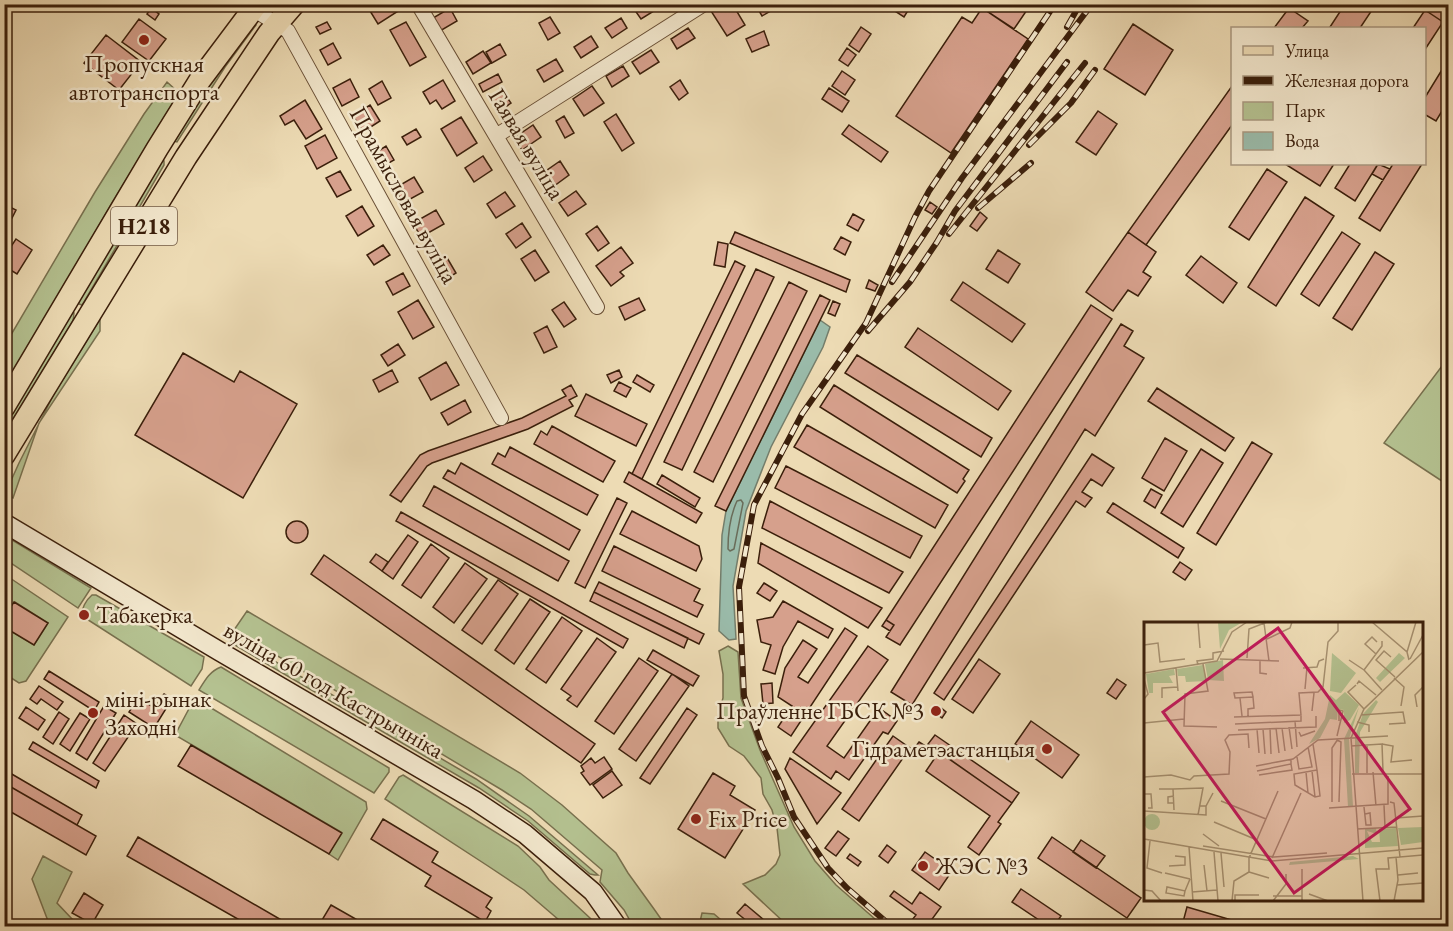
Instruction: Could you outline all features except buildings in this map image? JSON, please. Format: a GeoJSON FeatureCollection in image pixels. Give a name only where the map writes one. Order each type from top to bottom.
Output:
{"type":"FeatureCollection","features":[{"type":"Feature","properties":{"kind":"main road","name":"Н218"},"geometry":{"type":"LineString","coordinates":[[4,455],[186,157],[269,33],[294,4]]}},
{"type":"Feature","properties":{"kind":"main road","name":"Н218"},"geometry":{"type":"LineString","coordinates":[[4,408],[200,80],[255,7]]}},
{"type":"Feature","properties":{"kind":"street"},"geometry":{"type":"LineString","coordinates":[[496,136],[704,4]]}},
{"type":"Feature","properties":{"kind":"street","name":"Гаявая вуліца"},"geometry":{"type":"LineString","coordinates":[[422,6],[597,307]]}},
{"type":"Feature","properties":{"kind":"street","name":"Прамысловая вуліца"},"geometry":{"type":"LineString","coordinates":[[255,7],[288,31],[501,418]]}},
{"type":"Feature","properties":{"kind":"street","name":"вуліца 60 год Кастрычніка"},"geometry":{"type":"LineString","coordinates":[[4,523],[474,800],[525,834],[593,892],[617,927]]}},
{"type":"Feature","properties":{"kind":"green space"},"geometry":{"type":"Polygon","coordinates":[[[254,23],[256,25],[225,67],[177,142],[173,141],[221,65],[254,23]]]}},
{"type":"Feature","properties":{"kind":"green space"},"geometry":{"type":"Polygon","coordinates":[[[167,82],[177,91],[176,98],[112,203],[5,389],[5,345],[95,192],[167,82]]]}},
{"type":"Feature","properties":{"kind":"green space"},"geometry":{"type":"Polygon","coordinates":[[[160,161],[164,161],[164,165],[84,302],[82,305],[79,304],[79,299],[160,161]]]}},
{"type":"Feature","properties":{"kind":"green space"},"geometry":{"type":"Polygon","coordinates":[[[70,313],[74,313],[73,321],[5,433],[5,422],[70,313]]]}},
{"type":"Feature","properties":{"kind":"green space"},"geometry":{"type":"Polygon","coordinates":[[[100,319],[100,331],[40,421],[55,392],[100,319]]]}},
{"type":"Feature","properties":{"kind":"green space"},"geometry":{"type":"Polygon","coordinates":[[[1445,362],[1448,364],[1448,485],[1384,443],[1445,362]]]}},
{"type":"Feature","properties":{"kind":"green space"},"geometry":{"type":"Polygon","coordinates":[[[38,425],[13,498],[5,494],[38,425]]]}},
{"type":"Feature","properties":{"kind":"green space"},"geometry":{"type":"Polygon","coordinates":[[[4,535],[91,588],[78,608],[5,559],[4,535]]]}},
{"type":"Feature","properties":{"kind":"green space"},"geometry":{"type":"Polygon","coordinates":[[[4,574],[68,617],[26,681],[19,683],[5,674],[5,641],[11,631],[34,645],[48,623],[15,602],[5,617],[4,574]]]}},
{"type":"Feature","properties":{"kind":"green space"},"geometry":{"type":"Polygon","coordinates":[[[92,595],[96,595],[204,657],[202,669],[191,686],[82,616],[84,605],[92,595]]]}},
{"type":"Feature","properties":{"kind":"green space"},"geometry":{"type":"Polygon","coordinates":[[[247,611],[520,773],[562,805],[616,853],[666,926],[633,926],[624,910],[600,882],[602,870],[531,809],[234,630],[247,611]]]}},
{"type":"Feature","properties":{"kind":"green space"},"geometry":{"type":"Polygon","coordinates":[[[230,635],[476,779],[529,816],[598,875],[590,874],[528,821],[479,788],[233,644],[230,635]]]}},
{"type":"Feature","properties":{"kind":"green space"},"geometry":{"type":"Polygon","coordinates":[[[728,646],[738,652],[741,698],[760,750],[794,827],[815,861],[836,885],[883,926],[788,926],[743,884],[765,875],[776,864],[780,855],[777,828],[772,810],[763,794],[761,778],[744,756],[729,746],[718,728],[718,716],[723,698],[723,674],[719,651],[728,646]]]}},
{"type":"Feature","properties":{"kind":"green space"},"geometry":{"type":"Polygon","coordinates":[[[221,667],[389,768],[389,772],[374,793],[199,690],[211,673],[221,667]]]}},
{"type":"Feature","properties":{"kind":"green space"},"geometry":{"type":"Polygon","coordinates":[[[198,700],[366,802],[367,809],[338,860],[329,854],[341,832],[175,735],[191,705],[198,700]]]}},
{"type":"Feature","properties":{"kind":"green space"},"geometry":{"type":"Polygon","coordinates":[[[403,775],[518,846],[540,867],[549,880],[597,926],[566,926],[524,890],[385,799],[399,777],[403,775]]]}},
{"type":"Feature","properties":{"kind":"green space"},"geometry":{"type":"Polygon","coordinates":[[[43,856],[72,872],[57,903],[73,920],[72,926],[45,926],[48,921],[32,879],[43,856]]]}},
{"type":"Feature","properties":{"kind":"green space"},"geometry":{"type":"Polygon","coordinates":[[[702,913],[714,914],[728,926],[699,926],[702,913]]]}},
{"type":"Feature","properties":{"kind":"water"},"geometry":{"type":"Polygon","coordinates":[[[820,320],[830,327],[823,347],[771,447],[746,511],[733,586],[736,639],[729,640],[719,631],[722,535],[726,511],[820,320]]]}},
{"type":"Feature","properties":{"kind":"railway"},"geometry":{"type":"LineString","coordinates":[[891,926],[847,888],[828,868],[794,817],[762,746],[744,696],[739,587],[754,505],[802,414],[866,323],[929,191],[1055,4]]}},
{"type":"Feature","properties":{"kind":"railway"},"geometry":{"type":"LineString","coordinates":[[1067,27],[1080,4]]}},
{"type":"Feature","properties":{"kind":"railway"},"geometry":{"type":"LineString","coordinates":[[892,282],[962,178],[1092,4]]}},
{"type":"Feature","properties":{"kind":"railway"},"geometry":{"type":"LineString","coordinates":[[868,331],[910,282],[955,211],[1067,62]]}},
{"type":"Feature","properties":{"kind":"railway"},"geometry":{"type":"LineString","coordinates":[[949,234],[1085,63]]}},
{"type":"Feature","properties":{"kind":"railway"},"geometry":{"type":"LineString","coordinates":[[1029,145],[1071,103],[1095,70]]}},
{"type":"Feature","properties":{"kind":"railway"},"geometry":{"type":"LineString","coordinates":[[978,208],[1031,163]]}},
{"type":"Feature","properties":{"kind":"place","name":"Пропускная автотранспорта"},"geometry":{"type":"Point","coordinates":[144,40]}},
{"type":"Feature","properties":{"kind":"place","name":"Табакерка"},"geometry":{"type":"Point","coordinates":[84,615]}},
{"type":"Feature","properties":{"kind":"place","name":"Праўленне ГБСК №3"},"geometry":{"type":"Point","coordinates":[936,711]}},
{"type":"Feature","properties":{"kind":"place","name":"міні-рынак Заходні"},"geometry":{"type":"Point","coordinates":[93,713]}},
{"type":"Feature","properties":{"kind":"place","name":"Гідраметэастанцыя"},"geometry":{"type":"Point","coordinates":[1047,749]}},
{"type":"Feature","properties":{"kind":"place","name":"Fix Price"},"geometry":{"type":"Point","coordinates":[696,819]}},
{"type":"Feature","properties":{"kind":"place","name":"ЖЭС №3"},"geometry":{"type":"Point","coordinates":[923,866]}}]}
